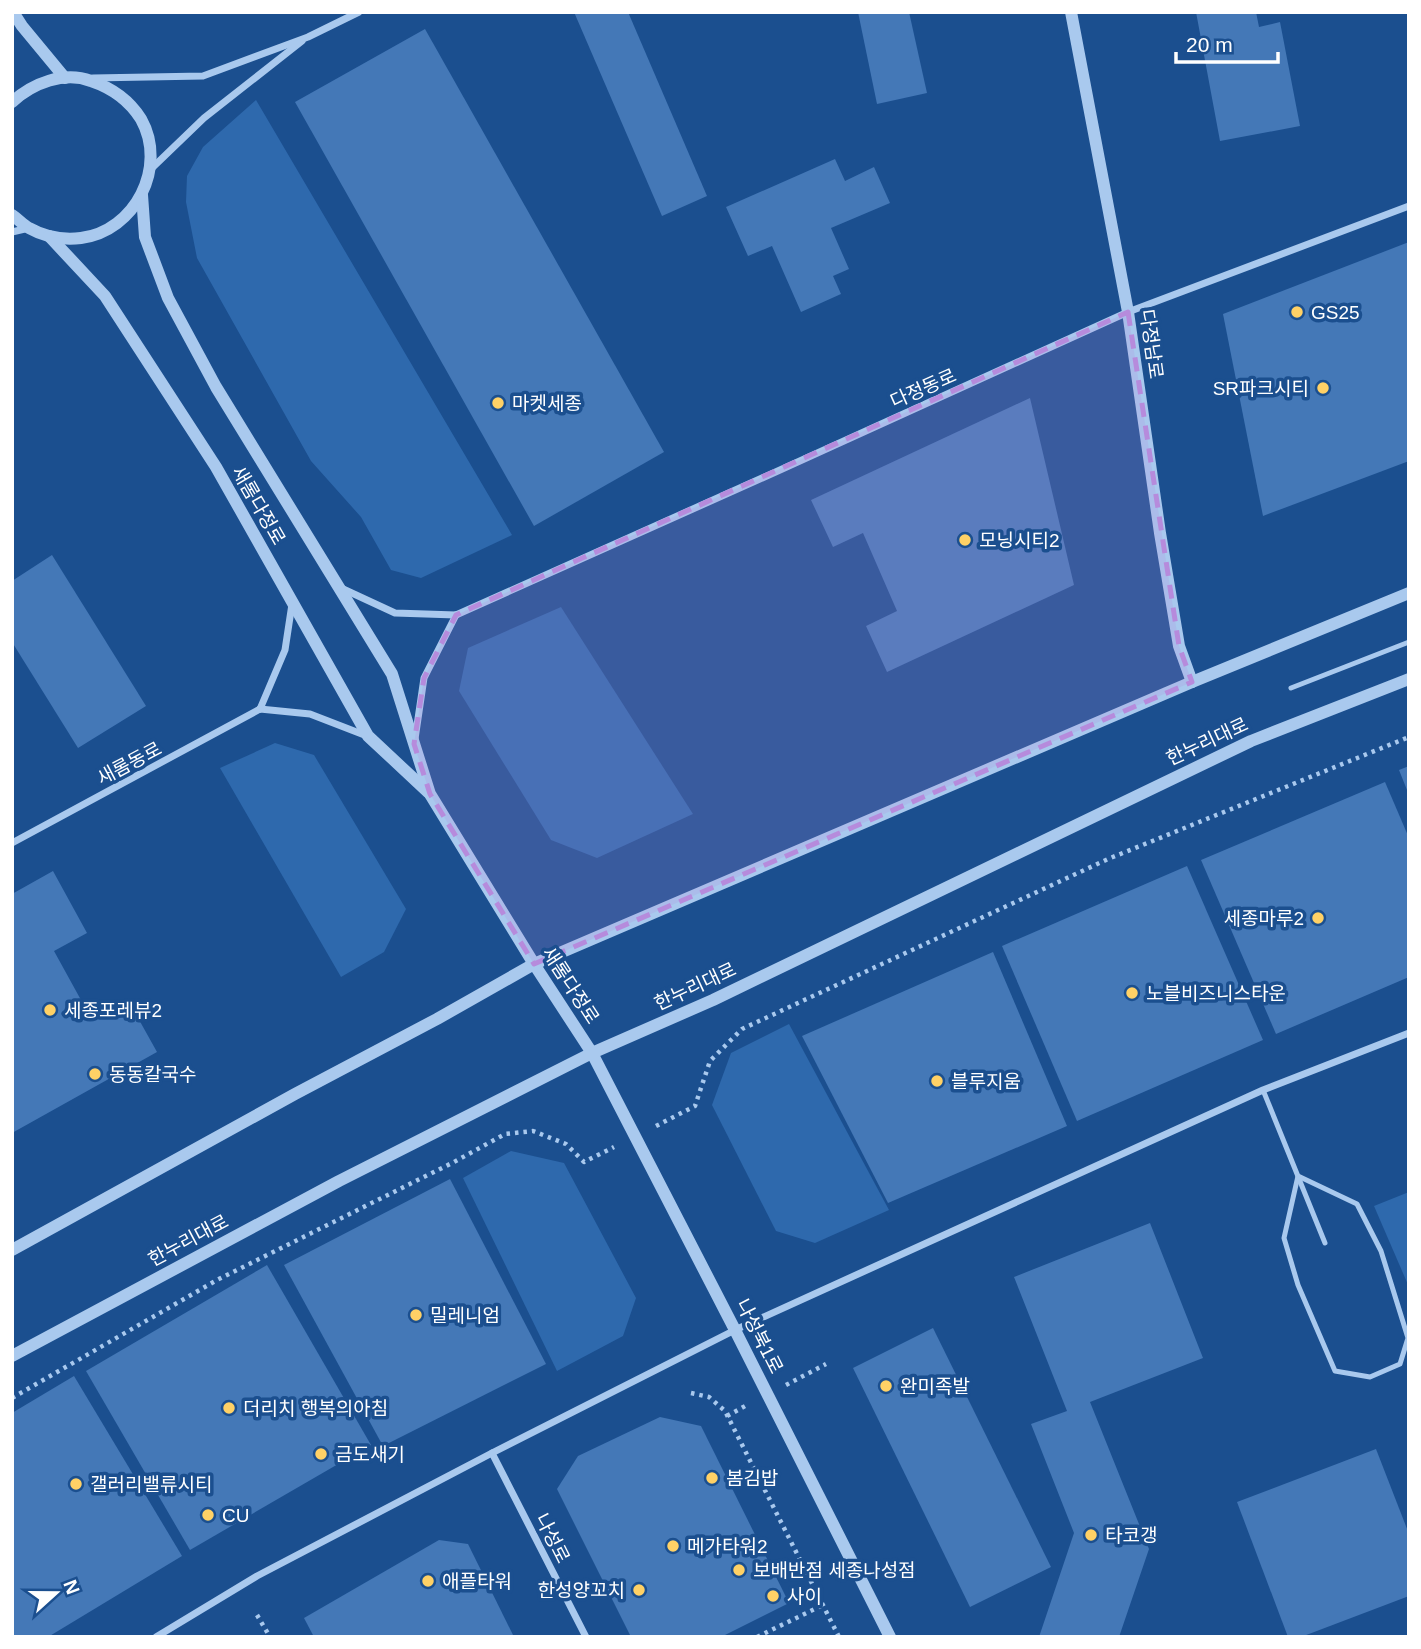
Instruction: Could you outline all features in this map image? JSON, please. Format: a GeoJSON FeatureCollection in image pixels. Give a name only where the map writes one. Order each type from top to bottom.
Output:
{"type":"FeatureCollection","features":[{"type":"Feature","properties":{"kind":"street"},"geometry":{"type":"LineString","coordinates":[[13,12],[65,78]]}},
{"type":"Feature","properties":{"kind":"street"},"geometry":{"type":"LineString","coordinates":[[12,102],[24,91],[41,82],[65,78],[203,76],[308,37],[359,12]]}},
{"type":"Feature","properties":{"kind":"street","name":"다정남로"},"geometry":{"type":"LineString","coordinates":[[1071,12],[1128,312],[1179,646],[1192,682]]}},
{"type":"Feature","properties":{"kind":"street"},"geometry":{"type":"LineString","coordinates":[[150,170],[204,118],[308,37]]}},
{"type":"Feature","properties":{"kind":"street"},"geometry":{"type":"LineString","coordinates":[[12,215],[29,228],[49,236],[80,238],[111,228],[128,215],[142,195],[150,170],[150,145],[142,121],[127,101],[117,93],[107,86],[84,78]]}},
{"type":"Feature","properties":{"kind":"street","name":"새롬다정로"},"geometry":{"type":"LineString","coordinates":[[142,195],[145,237],[169,298],[206,369],[392,674],[430,794],[592,1053]]}},
{"type":"Feature","properties":{"kind":"street","name":"다정동로"},"geometry":{"type":"LineString","coordinates":[[456,614],[1128,312],[1409,206]]}},
{"type":"Feature","properties":{"kind":"street"},"geometry":{"type":"LineString","coordinates":[[12,232],[29,228]]}},
{"type":"Feature","properties":{"kind":"street","name":"새롬다정로"},"geometry":{"type":"LineString","coordinates":[[49,236],[105,296],[216,467],[368,736],[430,794]]}},
{"type":"Feature","properties":{"kind":"street"},"geometry":{"type":"LineString","coordinates":[[338,587],[395,613],[456,614],[425,678],[414,744]]}},
{"type":"Feature","properties":{"kind":"street"},"geometry":{"type":"LineString","coordinates":[[12,1250],[534,964],[1192,682],[1409,593]]}},
{"type":"Feature","properties":{"kind":"street"},"geometry":{"type":"LineString","coordinates":[[292,602],[285,650],[260,709],[310,714],[368,736]]}},
{"type":"Feature","properties":{"kind":"street","name":"한누리대로"},"geometry":{"type":"LineString","coordinates":[[12,1356],[339,1181],[592,1053],[725,994],[1251,741],[1409,679]]}},
{"type":"Feature","properties":{"kind":"street","name":"새롬동로"},"geometry":{"type":"LineString","coordinates":[[12,844],[260,709]]}},
{"type":"Feature","properties":{"kind":"street"},"geometry":{"type":"LineString","coordinates":[[156,1637],[257,1576],[492,1452],[736,1330],[1263,1090],[1409,1033]]}},
{"type":"Feature","properties":{"kind":"street","name":"나성북1로"},"geometry":{"type":"LineString","coordinates":[[592,1053],[736,1330],[890,1637]]}},
{"type":"Feature","properties":{"kind":"street","name":"나성로"},"geometry":{"type":"LineString","coordinates":[[492,1452],[586,1637]]}},
{"type":"Feature","properties":{"kind":"lane"},"geometry":{"type":"LineString","coordinates":[[1291,688],[1409,642]]}},
{"type":"Feature","properties":{"kind":"lane"},"geometry":{"type":"LineString","coordinates":[[1263,1090],[1325,1243]]}},
{"type":"Feature","properties":{"kind":"lane"},"geometry":{"type":"LineString","coordinates":[[1298,1176],[1357,1204],[1381,1251],[1408,1338],[1400,1364],[1370,1377],[1335,1371],[1298,1285],[1284,1238],[1298,1176]]}},
{"type":"Feature","properties":{"kind":"path"},"geometry":{"type":"LineString","coordinates":[[695,1106],[710,1061],[742,1029],[1108,859],[1409,737]]}},
{"type":"Feature","properties":{"kind":"path"},"geometry":{"type":"LineString","coordinates":[[12,1398],[217,1280],[505,1134],[533,1131],[566,1144],[584,1162]]}},
{"type":"Feature","properties":{"kind":"path"},"geometry":{"type":"LineString","coordinates":[[691,1393],[709,1397],[725,1411],[839,1637]]}},
{"type":"Feature","properties":{"kind":"path"},"geometry":{"type":"LineString","coordinates":[[757,1637],[823,1605]]}},
{"type":"Feature","properties":{"kind":"path"},"geometry":{"type":"LineString","coordinates":[[257,1615],[270,1637]]}},
{"type":"Feature","properties":{"kind":"highlighted area"},"geometry":{"type":"Polygon","coordinates":[[[1128,312],[1179,646],[1192,682],[534,964],[430,794],[414,744],[424,678],[456,615],[1128,312]]]}},
{"type":"Feature","properties":{"kind":"shaded area"},"geometry":{"type":"Polygon","coordinates":[[[256,100],[512,535],[421,578],[391,570],[361,517],[311,461],[197,258],[186,202],[187,176],[203,147],[256,100]]]}},
{"type":"Feature","properties":{"kind":"shaded area"},"geometry":{"type":"Polygon","coordinates":[[[561,607],[693,814],[597,858],[551,840],[459,691],[468,648],[561,607]]]}},
{"type":"Feature","properties":{"kind":"shaded area"},"geometry":{"type":"Polygon","coordinates":[[[275,743],[314,755],[406,909],[384,952],[341,977],[220,768],[275,743]]]}},
{"type":"Feature","properties":{"kind":"shaded area"},"geometry":{"type":"Polygon","coordinates":[[[789,1024],[889,1210],[815,1243],[776,1231],[712,1105],[731,1053],[789,1024]]]}},
{"type":"Feature","properties":{"kind":"shaded area"},"geometry":{"type":"Polygon","coordinates":[[[511,1151],[564,1163],[636,1298],[623,1336],[557,1371],[463,1178],[511,1151]]]}},
{"type":"Feature","properties":{"kind":"shaded area"},"geometry":{"type":"Polygon","coordinates":[[[1409,1192],[1409,1287],[1374,1206],[1409,1192]]]}},
{"type":"Feature","properties":{"kind":"building"},"geometry":{"type":"Polygon","coordinates":[[[574,12],[628,12],[707,196],[662,216],[574,12]]]}},
{"type":"Feature","properties":{"kind":"building"},"geometry":{"type":"Polygon","coordinates":[[[858,12],[909,12],[927,93],[877,104],[858,12]]]}},
{"type":"Feature","properties":{"kind":"building"},"geometry":{"type":"Polygon","coordinates":[[[1196,12],[1256,12],[1259,27],[1280,22],[1300,126],[1220,141],[1196,12]]]}},
{"type":"Feature","properties":{"kind":"building"},"geometry":{"type":"Polygon","coordinates":[[[425,29],[664,452],[534,526],[295,102],[425,29]]]}},
{"type":"Feature","properties":{"kind":"building"},"geometry":{"type":"Polygon","coordinates":[[[835,159],[845,181],[874,167],[890,203],[831,228],[849,269],[833,276],[841,294],[801,312],[772,246],[748,256],[726,207],[835,159]]]}},
{"type":"Feature","properties":{"kind":"building","name":"SR파크시티"},"geometry":{"type":"Polygon","coordinates":[[[1409,242],[1409,461],[1263,516],[1223,314],[1409,242]]]}},
{"type":"Feature","properties":{"kind":"building","name":"모닝시티2"},"geometry":{"type":"Polygon","coordinates":[[[1030,398],[1074,585],[887,672],[866,626],[897,611],[863,533],[833,547],[811,500],[1030,398]]]}},
{"type":"Feature","properties":{"kind":"building"},"geometry":{"type":"Polygon","coordinates":[[[52,555],[146,706],[78,748],[12,642],[12,581],[52,555]]]}},
{"type":"Feature","properties":{"kind":"building"},"geometry":{"type":"Polygon","coordinates":[[[1409,766],[1409,795],[1399,770],[1409,766]]]}},
{"type":"Feature","properties":{"kind":"building","name":"세종마루2"},"geometry":{"type":"Polygon","coordinates":[[[1385,782],[1409,838],[1409,977],[1276,1034],[1201,860],[1385,782]]]}},
{"type":"Feature","properties":{"kind":"building","name":"노블비즈니스타운"},"geometry":{"type":"Polygon","coordinates":[[[1187,866],[1263,1040],[1077,1121],[1002,946],[1187,866]]]}},
{"type":"Feature","properties":{"kind":"building","name":"세종포레뷰2"},"geometry":{"type":"Polygon","coordinates":[[[53,871],[87,933],[54,951],[92,1020],[128,1000],[157,1052],[12,1133],[12,894],[53,871]]]}},
{"type":"Feature","properties":{"kind":"building","name":"블루지움"},"geometry":{"type":"Polygon","coordinates":[[[993,952],[1067,1126],[888,1203],[802,1036],[993,952]]]}},
{"type":"Feature","properties":{"kind":"building","name":"밀레니엄"},"geometry":{"type":"Polygon","coordinates":[[[450,1179],[546,1364],[383,1446],[284,1265],[450,1179]]]}},
{"type":"Feature","properties":{"kind":"building"},"geometry":{"type":"Polygon","coordinates":[[[1150,1223],[1203,1358],[1090,1402],[1149,1549],[1119,1637],[1039,1637],[1074,1533],[1031,1424],[1067,1411],[1014,1277],[1150,1223]]]}},
{"type":"Feature","properties":{"kind":"building","name":"더리치 행복의아침"},"geometry":{"type":"Polygon","coordinates":[[[267,1265],[371,1445],[190,1550],[86,1371],[267,1265]]]}},
{"type":"Feature","properties":{"kind":"building"},"geometry":{"type":"Polygon","coordinates":[[[933,1328],[1051,1567],[970,1607],[853,1368],[933,1328]]]}},
{"type":"Feature","properties":{"kind":"building","name":"갤러리밸류시티"},"geometry":{"type":"Polygon","coordinates":[[[74,1376],[182,1556],[48,1637],[12,1637],[12,1413],[74,1376]]]}},
{"type":"Feature","properties":{"kind":"building","name":"메가타워2"},"geometry":{"type":"Polygon","coordinates":[[[660,1417],[701,1426],[789,1603],[721,1637],[631,1637],[557,1489],[578,1456],[660,1417]]]}},
{"type":"Feature","properties":{"kind":"building"},"geometry":{"type":"Polygon","coordinates":[[[1376,1449],[1409,1534],[1409,1596],[1301,1637],[1288,1637],[1237,1502],[1376,1449]]]}},
{"type":"Feature","properties":{"kind":"building","name":"애플타워"},"geometry":{"type":"Polygon","coordinates":[[[439,1540],[468,1544],[514,1637],[314,1637],[304,1618],[439,1540]]]}},
{"type":"Feature","properties":{"kind":"place","name":"GS25"},"geometry":{"type":"Point","coordinates":[1297,312]}},
{"type":"Feature","properties":{"kind":"place","name":"SR파크시티"},"geometry":{"type":"Point","coordinates":[1323,388]}},
{"type":"Feature","properties":{"kind":"place","name":"마켓세종"},"geometry":{"type":"Point","coordinates":[498,403]}},
{"type":"Feature","properties":{"kind":"place","name":"모닝시티2"},"geometry":{"type":"Point","coordinates":[965,540]}},
{"type":"Feature","properties":{"kind":"place","name":"세종마루2"},"geometry":{"type":"Point","coordinates":[1318,918]}},
{"type":"Feature","properties":{"kind":"place","name":"노블비즈니스타운"},"geometry":{"type":"Point","coordinates":[1132,993]}},
{"type":"Feature","properties":{"kind":"place","name":"세종포레뷰2"},"geometry":{"type":"Point","coordinates":[50,1010]}},
{"type":"Feature","properties":{"kind":"place","name":"동동칼국수"},"geometry":{"type":"Point","coordinates":[95,1074]}},
{"type":"Feature","properties":{"kind":"place","name":"블루지움"},"geometry":{"type":"Point","coordinates":[937,1081]}},
{"type":"Feature","properties":{"kind":"place","name":"밀레니엄"},"geometry":{"type":"Point","coordinates":[416,1315]}},
{"type":"Feature","properties":{"kind":"place","name":"완미족발"},"geometry":{"type":"Point","coordinates":[886,1386]}},
{"type":"Feature","properties":{"kind":"place","name":"더리치 행복의아침"},"geometry":{"type":"Point","coordinates":[229,1408]}},
{"type":"Feature","properties":{"kind":"place","name":"금도새기"},"geometry":{"type":"Point","coordinates":[321,1454]}},
{"type":"Feature","properties":{"kind":"place","name":"봄김밥"},"geometry":{"type":"Point","coordinates":[712,1478]}},
{"type":"Feature","properties":{"kind":"place","name":"갤러리밸류시티"},"geometry":{"type":"Point","coordinates":[76,1484]}},
{"type":"Feature","properties":{"kind":"place","name":"CU"},"geometry":{"type":"Point","coordinates":[208,1515]}},
{"type":"Feature","properties":{"kind":"place","name":"타코갱"},"geometry":{"type":"Point","coordinates":[1091,1535]}},
{"type":"Feature","properties":{"kind":"place","name":"메가타워2"},"geometry":{"type":"Point","coordinates":[673,1546]}},
{"type":"Feature","properties":{"kind":"place","name":"보배반점 세종나성점"},"geometry":{"type":"Point","coordinates":[739,1570]}},
{"type":"Feature","properties":{"kind":"place","name":"애플타워"},"geometry":{"type":"Point","coordinates":[428,1581]}},
{"type":"Feature","properties":{"kind":"place","name":"한성양꼬치"},"geometry":{"type":"Point","coordinates":[639,1590]}},
{"type":"Feature","properties":{"kind":"place","name":"사이"},"geometry":{"type":"Point","coordinates":[773,1596]}}]}
